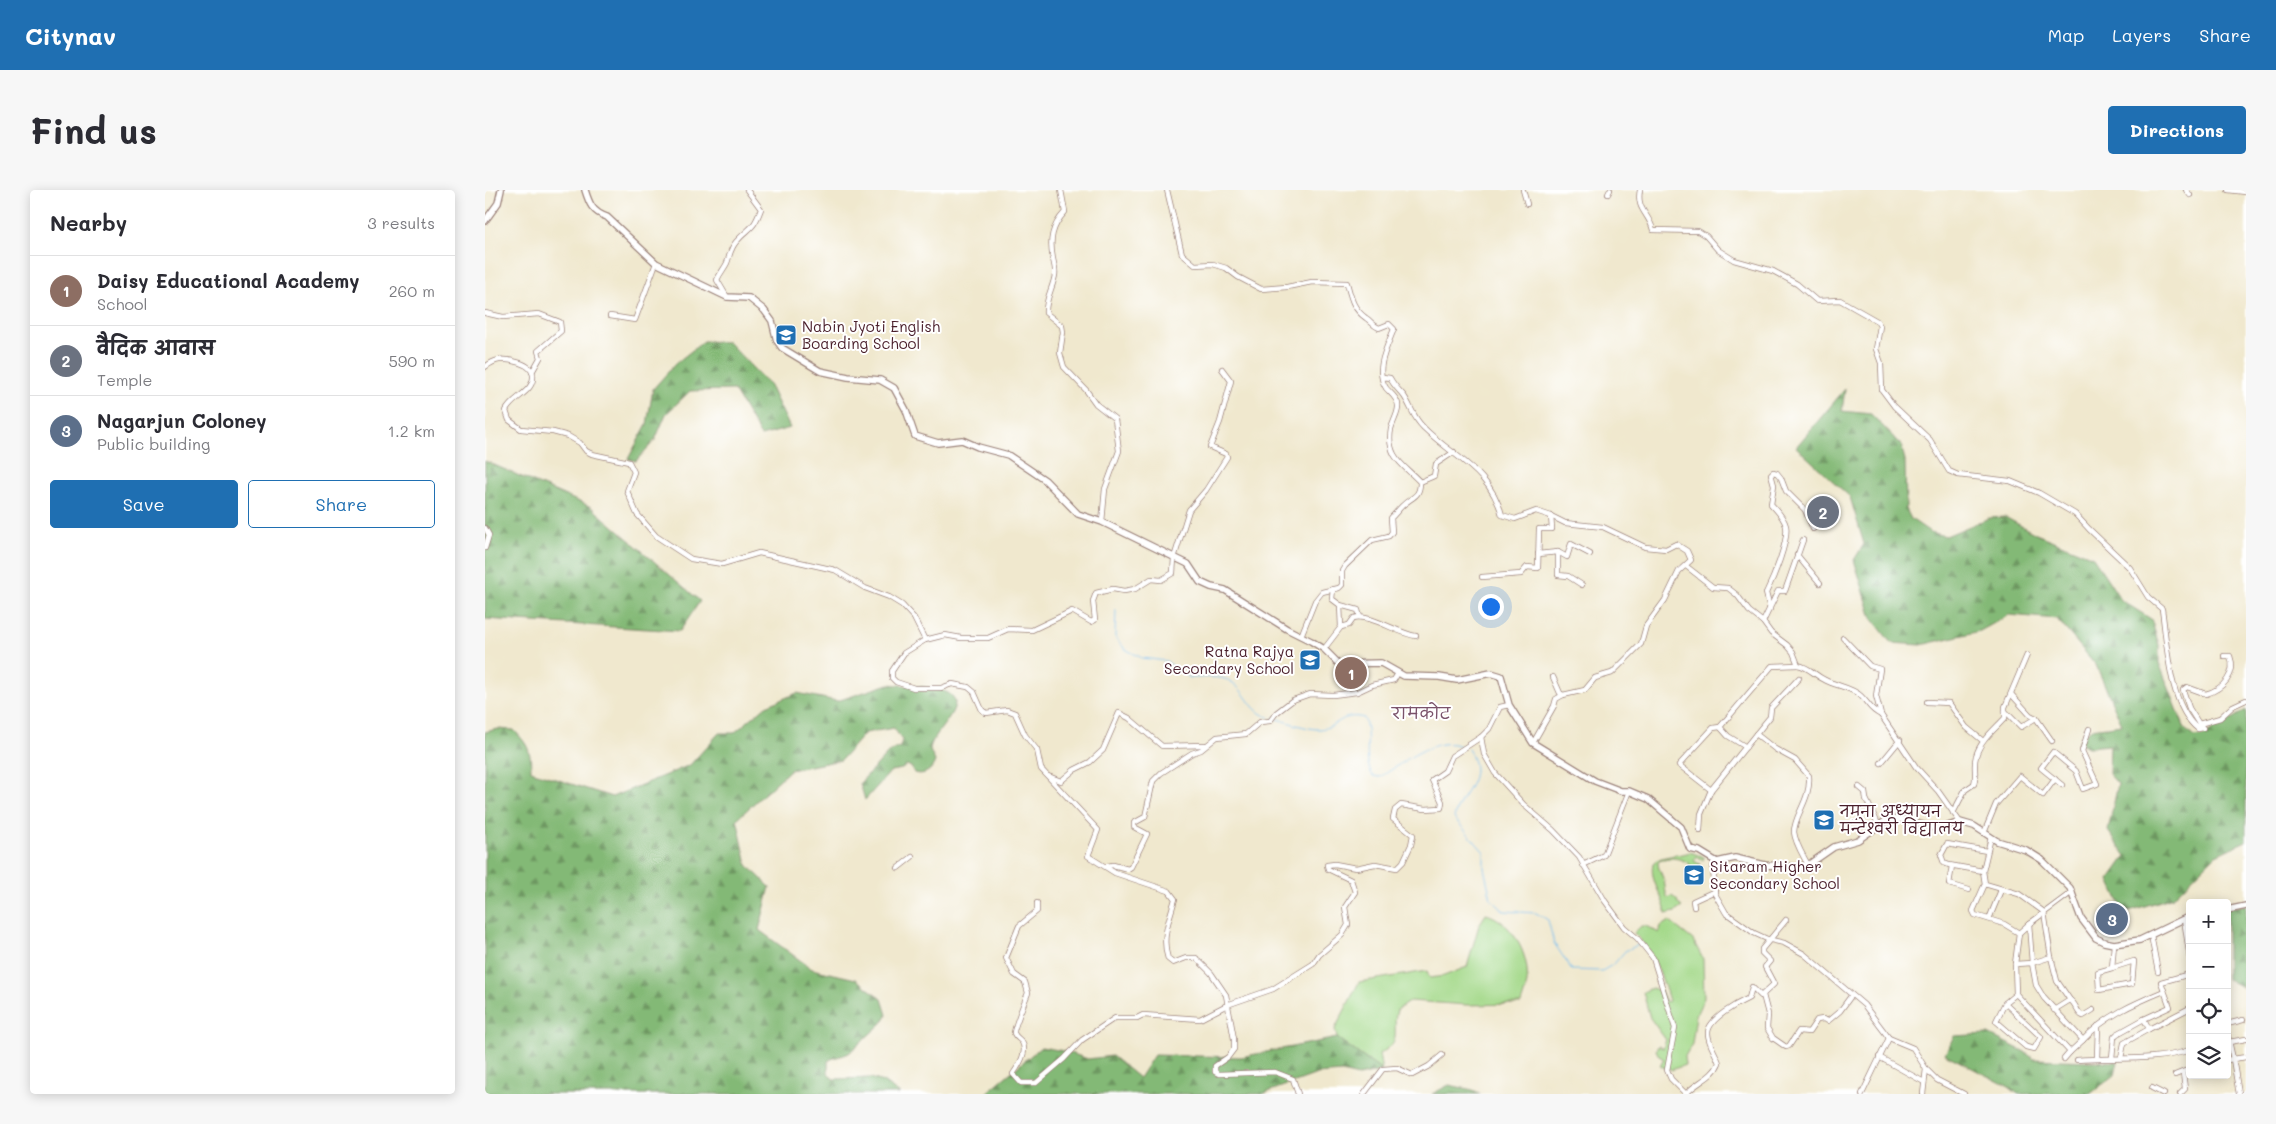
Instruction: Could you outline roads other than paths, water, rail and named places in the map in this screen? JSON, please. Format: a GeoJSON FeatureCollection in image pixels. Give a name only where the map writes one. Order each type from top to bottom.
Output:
{"type":"FeatureCollection","features":[{"type":"Feature","properties":{"kind":"main road"},"geometry":{"type":"LineString","coordinates":[[485,221],[498,202],[501,190]]}},
{"type":"Feature","properties":{"kind":"main road"},"geometry":{"type":"LineString","coordinates":[[585,190],[590,207],[600,215],[607,216],[656,264],[727,297],[749,298],[764,310],[772,321],[777,342],[782,348],[819,371],[848,377],[880,380],[894,388],[915,436],[938,443],[962,440],[978,447],[1008,455],[1045,480],[1078,514],[1103,522],[1188,564],[1200,582],[1225,590],[1323,649],[1339,664],[1381,663],[1398,673],[1410,677],[1439,677],[1457,680],[1498,674],[1501,676],[1509,705],[1533,743],[1595,781],[1621,791],[1629,790],[1648,799],[1681,827],[1691,849],[1715,861],[1724,862],[1735,858],[1765,865],[1794,867],[1808,864],[1834,847],[1858,840],[1878,824],[1887,820],[1899,818],[1939,828],[1960,822],[1974,826],[1991,837],[2036,855],[2065,881],[2073,892],[2081,918],[2096,938],[2114,944],[2140,940],[2186,918]]}},
{"type":"Feature","properties":{"kind":"main road"},"geometry":{"type":"LineString","coordinates":[[2231,909],[2246,906]]}},
{"type":"Feature","properties":{"kind":"street"},"geometry":{"type":"LineString","coordinates":[[727,297],[717,280],[719,274],[727,264],[733,246],[753,228],[761,208],[747,190]]}},
{"type":"Feature","properties":{"kind":"street"},"geometry":{"type":"LineString","coordinates":[[1061,190],[1065,212],[1057,221],[1051,235],[1051,250],[1055,273],[1045,304],[1046,313],[1062,326],[1060,353],[1065,367],[1096,404],[1115,419],[1119,451],[1105,490],[1103,522]]}},
{"type":"Feature","properties":{"kind":"street"},"geometry":{"type":"LineString","coordinates":[[1167,190],[1182,254],[1195,265],[1213,264],[1226,268],[1238,277],[1261,289],[1287,287],[1312,282],[1347,283],[1355,309],[1368,319],[1372,326],[1379,328],[1389,324],[1394,329],[1381,365],[1385,386],[1396,399],[1399,406],[1391,429],[1390,442],[1392,453],[1420,482]]}},
{"type":"Feature","properties":{"kind":"street"},"geometry":{"type":"LineString","coordinates":[[1523,190],[1527,204]]}},
{"type":"Feature","properties":{"kind":"street"},"geometry":{"type":"LineString","coordinates":[[1640,190],[1639,205],[1648,218],[1653,230],[1698,232],[1706,236],[1718,250],[1734,260],[1773,272],[1797,284],[1817,301],[1840,300],[1877,321],[1880,326],[1877,349],[1881,363],[1882,390],[1894,406],[1930,440],[1949,470],[1958,475],[2010,480],[2039,493],[2075,514],[2130,568],[2147,597],[2162,609],[2169,663],[2178,700],[2198,729],[2203,728],[2189,708],[2183,690],[2187,687],[2206,694],[2222,686],[2229,678],[2231,662],[2230,656],[2224,656]]}},
{"type":"Feature","properties":{"kind":"street"},"geometry":{"type":"LineString","coordinates":[[2186,190],[2190,195]]}},
{"type":"Feature","properties":{"kind":"street"},"geometry":{"type":"LineString","coordinates":[[2228,190],[2246,192]]}},
{"type":"Feature","properties":{"kind":"street"},"geometry":{"type":"LineString","coordinates":[[610,316],[635,320],[656,264]]}},
{"type":"Feature","properties":{"kind":"street"},"geometry":{"type":"LineString","coordinates":[[485,313],[503,317],[539,314],[560,322],[561,331],[538,351],[540,358],[532,372],[533,375],[527,391],[513,400],[508,406],[506,411],[509,420],[515,426],[526,430],[540,430],[568,436],[592,454],[629,462],[634,472],[627,491],[631,504],[637,514],[664,542],[691,558],[716,564],[731,562],[759,553],[835,570],[865,588],[889,596],[902,605],[914,618],[925,640]]}},
{"type":"Feature","properties":{"kind":"street"},"geometry":{"type":"LineString","coordinates":[[485,367],[497,360],[507,360],[528,367],[532,372]]}},
{"type":"Feature","properties":{"kind":"street"},"geometry":{"type":"LineString","coordinates":[[1222,369],[1231,381],[1220,422],[1210,447],[1226,454],[1227,457],[1206,490],[1189,510],[1174,558],[1173,572],[1168,577],[1151,579],[1135,588],[1125,590],[1113,588],[1096,593],[1093,601],[1095,620],[1091,622],[1072,611],[1032,630],[1009,629],[988,638],[961,638],[945,635],[925,640],[904,653],[892,671],[892,678],[896,682],[914,688],[941,688],[952,684],[964,685],[974,692],[982,710],[986,713],[1007,710],[1015,713],[1025,735],[1037,750],[1041,769],[1098,830],[1088,856],[1115,873],[1169,891],[1175,900],[1170,913],[1164,942],[1167,959],[1173,963],[1186,958],[1196,958],[1211,973],[1226,996],[1234,1049],[1228,1057],[1215,1066],[1215,1072],[1219,1074],[1275,1072],[1293,1079],[1298,1094]]}},
{"type":"Feature","properties":{"kind":"street"},"geometry":{"type":"LineString","coordinates":[[1383,377],[1390,378],[1394,387],[1402,394],[1414,418],[1477,471],[1498,497],[1502,514],[1515,519],[1536,511],[1565,523],[1603,527],[1645,547],[1666,550],[1676,544],[1687,551],[1691,560],[1679,571],[1665,600],[1646,626],[1641,644],[1612,673],[1595,678],[1585,690],[1563,695],[1555,700],[1554,706],[1533,743]]}},
{"type":"Feature","properties":{"kind":"street"},"geometry":{"type":"LineString","coordinates":[[1420,482],[1434,476],[1437,464],[1454,452]]}},
{"type":"Feature","properties":{"kind":"street"},"geometry":{"type":"LineString","coordinates":[[1770,609],[1766,593],[1786,538],[1787,527],[1782,517],[1771,504],[1774,484],[1771,474],[1773,472],[1777,473],[1786,491],[1805,510],[1813,528]]}},
{"type":"Feature","properties":{"kind":"street"},"geometry":{"type":"LineString","coordinates":[[1301,636],[1315,601],[1322,592],[1339,588],[1342,585],[1342,571],[1364,546],[1372,540],[1389,536],[1392,532],[1391,518],[1406,503],[1418,496],[1420,482]]}},
{"type":"Feature","properties":{"kind":"street"},"geometry":{"type":"LineString","coordinates":[[1482,577],[1521,574],[1527,567],[1538,568],[1539,530],[1552,529],[1551,516]]}},
{"type":"Feature","properties":{"kind":"street"},"geometry":{"type":"LineString","coordinates":[[485,528],[489,535],[485,548]]}},
{"type":"Feature","properties":{"kind":"street"},"geometry":{"type":"LineString","coordinates":[[1763,622],[1778,591],[1785,591],[1803,540]]}},
{"type":"Feature","properties":{"kind":"street"},"geometry":{"type":"LineString","coordinates":[[1538,554],[1558,552],[1567,557],[1571,544],[1590,554]]}},
{"type":"Feature","properties":{"kind":"street"},"geometry":{"type":"LineString","coordinates":[[1558,552],[1558,575],[1571,577],[1582,585]]}},
{"type":"Feature","properties":{"kind":"street"},"geometry":{"type":"LineString","coordinates":[[1797,555],[1820,583]]}},
{"type":"Feature","properties":{"kind":"street"},"geometry":{"type":"LineString","coordinates":[[1686,566],[1713,587],[1732,591],[1749,611],[1787,644],[1793,652],[1798,665]]}},
{"type":"Feature","properties":{"kind":"street"},"geometry":{"type":"LineString","coordinates":[[1333,589],[1332,598],[1340,605],[1358,610],[1360,617]]}},
{"type":"Feature","properties":{"kind":"street"},"geometry":{"type":"LineString","coordinates":[[1340,605],[1341,627]]}},
{"type":"Feature","properties":{"kind":"street"},"geometry":{"type":"LineString","coordinates":[[1323,649],[1341,627],[1349,625],[1354,618],[1360,617],[1381,623],[1398,632],[1415,636]]}},
{"type":"Feature","properties":{"kind":"street"},"geometry":{"type":"LineString","coordinates":[[1843,638],[1870,666],[1880,669],[1875,696],[1881,714],[1900,740],[1916,767],[1938,791],[1960,822]]}},
{"type":"Feature","properties":{"kind":"street"},"geometry":{"type":"LineString","coordinates":[[1953,812],[1965,790],[1974,784],[1976,756],[1983,741],[2005,718],[2005,711],[2027,655]]}},
{"type":"Feature","properties":{"kind":"street"},"geometry":{"type":"LineString","coordinates":[[1711,790],[1679,765],[1713,728],[1720,727],[1772,666],[1798,665],[1811,668],[1826,681],[1841,685],[1862,697],[1871,710],[1881,714]]}},
{"type":"Feature","properties":{"kind":"street"},"geometry":{"type":"LineString","coordinates":[[1106,866],[1113,865],[1128,869],[1131,867],[1147,834],[1134,827],[1134,823],[1145,817],[1153,781],[1161,773],[1217,737],[1246,734],[1260,722],[1270,721],[1276,713],[1293,700],[1310,694],[1333,696],[1357,692],[1371,685],[1394,680],[1398,673]]}},
{"type":"Feature","properties":{"kind":"street"},"geometry":{"type":"LineString","coordinates":[[1553,677],[1560,693],[1563,695]]}},
{"type":"Feature","properties":{"kind":"street"},"geometry":{"type":"LineString","coordinates":[[1701,830],[1701,814],[1711,790],[1770,717],[1771,708],[1799,678]]}},
{"type":"Feature","properties":{"kind":"street"},"geometry":{"type":"LineString","coordinates":[[2011,694],[2029,715],[2036,718],[2052,741]]}},
{"type":"Feature","properties":{"kind":"street"},"geometry":{"type":"LineString","coordinates":[[2199,724],[2220,718],[2233,706],[2246,700]]}},
{"type":"Feature","properties":{"kind":"street"},"geometry":{"type":"LineString","coordinates":[[1927,702],[1949,703],[1966,727],[1983,741]]}},
{"type":"Feature","properties":{"kind":"street"},"geometry":{"type":"LineString","coordinates":[[1037,903],[1037,911],[1019,926],[1006,958],[1014,974],[1025,982],[1028,993],[1023,1003],[1022,1013],[1014,1027],[1015,1035],[1025,1048],[1021,1062],[1013,1074],[1021,1083],[1036,1083],[1065,1059],[1082,1040],[1111,1023],[1115,1018],[1137,1018],[1143,1015],[1200,1019],[1227,1005],[1273,989],[1297,976],[1313,964],[1319,955],[1342,935],[1348,925],[1346,904],[1353,896],[1355,889],[1351,880],[1328,869],[1327,865],[1335,864],[1356,868],[1375,864],[1397,868],[1401,865],[1411,845],[1413,835],[1395,822],[1393,813],[1401,806],[1425,809],[1441,808],[1441,802],[1432,780],[1445,771],[1452,756],[1481,738],[1489,729],[1500,707],[1509,705]]}},
{"type":"Feature","properties":{"kind":"street"},"geometry":{"type":"LineString","coordinates":[[2005,711],[2024,728],[2036,718]]}},
{"type":"Feature","properties":{"kind":"street"},"geometry":{"type":"LineString","coordinates":[[1048,776],[1061,781],[1074,770],[1090,762],[1103,750],[1119,713],[1129,718],[1162,746],[1206,745]]}},
{"type":"Feature","properties":{"kind":"street"},"geometry":{"type":"LineString","coordinates":[[1720,727],[1728,736],[1746,747]]}},
{"type":"Feature","properties":{"kind":"street"},"geometry":{"type":"LineString","coordinates":[[2062,785],[2041,768],[2053,752],[2076,771],[2083,789],[2097,784],[2082,751],[2089,730]]}},
{"type":"Feature","properties":{"kind":"street"},"geometry":{"type":"LineString","coordinates":[[1756,734],[1775,749],[1795,760],[1809,776],[1807,800],[1794,830],[1796,840],[1808,864]]}},
{"type":"Feature","properties":{"kind":"street"},"geometry":{"type":"LineString","coordinates":[[1481,738],[1484,754],[1495,773],[1524,805],[1565,841],[1624,927],[1637,938],[1653,958],[1675,1028],[1667,1070],[1671,1079],[1686,1094],[1694,1085],[1714,1073],[1719,1063],[1708,1034],[1711,1024],[1733,1006],[1749,998],[1752,986],[1761,996],[1763,995]]}},
{"type":"Feature","properties":{"kind":"street"},"geometry":{"type":"LineString","coordinates":[[1881,762],[1900,740]]}},
{"type":"Feature","properties":{"kind":"street"},"geometry":{"type":"LineString","coordinates":[[1984,833],[1996,804],[2019,776],[2043,794],[2055,779]]}},
{"type":"Feature","properties":{"kind":"street"},"geometry":{"type":"LineString","coordinates":[[1859,787],[1865,792],[1866,799],[1878,824]]}},
{"type":"Feature","properties":{"kind":"street"},"geometry":{"type":"LineString","coordinates":[[1583,865],[1604,855],[1629,790]]}},
{"type":"Feature","properties":{"kind":"street"},"geometry":{"type":"LineString","coordinates":[[1991,837],[1983,871],[1985,884],[1973,911],[1975,915],[1989,919],[2019,933]]}},
{"type":"Feature","properties":{"kind":"street"},"geometry":{"type":"LineString","coordinates":[[1983,871],[1944,864],[1942,851],[1947,844],[1987,851]]}},
{"type":"Feature","properties":{"kind":"street"},"geometry":{"type":"LineString","coordinates":[[898,868],[912,857]]}},
{"type":"Feature","properties":{"kind":"street"},"geometry":{"type":"LineString","coordinates":[[1715,861],[1713,867],[1715,891],[1727,913],[1754,933],[1770,940],[1780,941],[1802,952],[1871,1012],[1889,1038],[1913,1048],[1926,1069],[1937,1080],[1964,1094]]}},
{"type":"Feature","properties":{"kind":"street"},"geometry":{"type":"LineString","coordinates":[[1952,866],[1949,884],[1969,890]]}},
{"type":"Feature","properties":{"kind":"street"},"geometry":{"type":"LineString","coordinates":[[1985,884],[2019,894],[2044,912],[2057,981],[2073,1002],[2079,1014],[2083,1016],[2093,1010]]}},
{"type":"Feature","properties":{"kind":"street"},"geometry":{"type":"LineString","coordinates":[[1989,919],[2001,890]]}},
{"type":"Feature","properties":{"kind":"street"},"geometry":{"type":"LineString","coordinates":[[1694,907],[1693,901],[1715,891]]}},
{"type":"Feature","properties":{"kind":"street"},"geometry":{"type":"LineString","coordinates":[[2070,1052],[2016,994],[2015,964],[2019,933],[2044,912],[2073,892]]}},
{"type":"Feature","properties":{"kind":"street"},"geometry":{"type":"LineString","coordinates":[[1763,995],[1774,984],[1765,967],[1770,961],[1762,951],[1786,920]]}},
{"type":"Feature","properties":{"kind":"street"},"geometry":{"type":"LineString","coordinates":[[2029,924],[2036,985],[2054,1010],[2083,1040]]}},
{"type":"Feature","properties":{"kind":"street"},"geometry":{"type":"LineString","coordinates":[[2151,935],[2158,972]]}},
{"type":"Feature","properties":{"kind":"street"},"geometry":{"type":"LineString","coordinates":[[2112,968],[2114,944]]}},
{"type":"Feature","properties":{"kind":"street"},"geometry":{"type":"LineString","coordinates":[[2015,964],[2032,963],[2051,957]]}},
{"type":"Feature","properties":{"kind":"street"},"geometry":{"type":"LineString","coordinates":[[2134,961],[2132,984],[2099,990],[2098,972],[2112,968],[2134,961]]}},
{"type":"Feature","properties":{"kind":"street"},"geometry":{"type":"LineString","coordinates":[[2112,1058],[2114,1037],[2169,1007],[2161,982],[2186,975]]}},
{"type":"Feature","properties":{"kind":"street"},"geometry":{"type":"LineString","coordinates":[[2064,1059],[2098,1026],[2133,1004],[2164,991]]}},
{"type":"Feature","properties":{"kind":"street"},"geometry":{"type":"LineString","coordinates":[[2005,1003],[2041,1037],[2035,1049],[2026,1047],[1996,1021],[2005,1003],[2016,994]]}},
{"type":"Feature","properties":{"kind":"street"},"geometry":{"type":"LineString","coordinates":[[1763,995],[1768,1014],[1767,1028],[1773,1038],[1786,1047],[1789,1046],[1799,1031],[1809,1032],[1817,1020],[1823,1019],[1828,1021],[1840,1011],[1851,996]]}},
{"type":"Feature","properties":{"kind":"street"},"geometry":{"type":"LineString","coordinates":[[2054,1010],[2070,1000]]}},
{"type":"Feature","properties":{"kind":"street"},"geometry":{"type":"LineString","coordinates":[[2121,1058],[2123,1043],[2186,1010]]}},
{"type":"Feature","properties":{"kind":"street"},"geometry":{"type":"LineString","coordinates":[[2144,1019],[2149,1029]]}},
{"type":"Feature","properties":{"kind":"street"},"geometry":{"type":"LineString","coordinates":[[2231,1023],[2243,1020]]}},
{"type":"Feature","properties":{"kind":"street"},"geometry":{"type":"LineString","coordinates":[[2097,1058],[2098,1026]]}},
{"type":"Feature","properties":{"kind":"street"},"geometry":{"type":"LineString","coordinates":[[1011,1040],[1015,1035]]}},
{"type":"Feature","properties":{"kind":"street"},"geometry":{"type":"LineString","coordinates":[[1862,1094],[1889,1038]]}},
{"type":"Feature","properties":{"kind":"street"},"geometry":{"type":"LineString","coordinates":[[2231,1042],[2246,1039]]}},
{"type":"Feature","properties":{"kind":"street"},"geometry":{"type":"LineString","coordinates":[[2077,1060],[2167,1057],[2186,1051]]}},
{"type":"Feature","properties":{"kind":"street"},"geometry":{"type":"LineString","coordinates":[[2231,1052],[2239,1094]]}},
{"type":"Feature","properties":{"kind":"street"},"geometry":{"type":"LineString","coordinates":[[1364,1094],[1383,1069],[1397,1068],[1412,1075],[1429,1066],[1442,1055]]}},
{"type":"Feature","properties":{"kind":"street"},"geometry":{"type":"LineString","coordinates":[[1879,1057],[1924,1082]]}},
{"type":"Feature","properties":{"kind":"street"},"geometry":{"type":"LineString","coordinates":[[2233,1059],[2246,1057]]}},
{"type":"Feature","properties":{"kind":"street"},"geometry":{"type":"LineString","coordinates":[[1923,1094],[1926,1069]]}},
{"type":"Feature","properties":{"kind":"street"},"geometry":{"type":"LineString","coordinates":[[2175,1075],[2186,1071]]}},
{"type":"Feature","properties":{"kind":"street"},"geometry":{"type":"LineString","coordinates":[[2180,1094],[2185,1089],[2183,1073]]}},
{"type":"Feature","properties":{"kind":"street"},"geometry":{"type":"LineString","coordinates":[[2152,1088],[2164,1094]]}},
{"type":"Feature","properties":{"kind":"waterway"},"geometry":{"type":"LineString","coordinates":[[1116,610],[1115,637],[1125,649],[1142,658],[1166,661],[1190,678],[1217,678],[1232,682],[1257,710],[1269,717]]}},
{"type":"Feature","properties":{"kind":"waterway"},"geometry":{"type":"LineString","coordinates":[[1273,718],[1315,729],[1327,728],[1345,718],[1364,718],[1367,732],[1368,763],[1373,776],[1380,777],[1409,758],[1431,747],[1442,744],[1453,744],[1463,747]]}},
{"type":"Feature","properties":{"kind":"waterway"},"geometry":{"type":"LineString","coordinates":[[1468,749],[1475,769],[1474,777],[1454,818],[1484,852],[1484,868],[1491,899],[1504,911],[1536,913],[1548,920],[1554,943],[1572,970],[1602,971],[1614,964],[1625,951],[1640,944]]}},
{"type":"Feature","properties":{"kind":"place","name":"Nabin Jyoti English Boarding School"},"geometry":{"type":"Point","coordinates":[786,335]}},
{"type":"Feature","properties":{"kind":"place","name":"वैदिक आवास"},"geometry":{"type":"Point","coordinates":[1823,512]}},
{"type":"Feature","properties":{"kind":"place","name":"Ratna Rajya Secondary School"},"geometry":{"type":"Point","coordinates":[1310,660]}},
{"type":"Feature","properties":{"kind":"place","name":"Daisy Educational Academy"},"geometry":{"type":"Point","coordinates":[1351,673]}},
{"type":"Feature","properties":{"kind":"place","name":"नमुना अध्यायन मन्टेश्वरी विद्यालय"},"geometry":{"type":"Point","coordinates":[1824,820]}},
{"type":"Feature","properties":{"kind":"place","name":"Sitaram Higher Secondary School"},"geometry":{"type":"Point","coordinates":[1694,875]}},
{"type":"Feature","properties":{"kind":"place","name":"Nagarjun Coloney"},"geometry":{"type":"Point","coordinates":[2112,919]}},
{"type":"Feature","properties":{"kind":"district","name":"रामकोट"},"geometry":{"type":"Point","coordinates":[1421,712]}}]}
